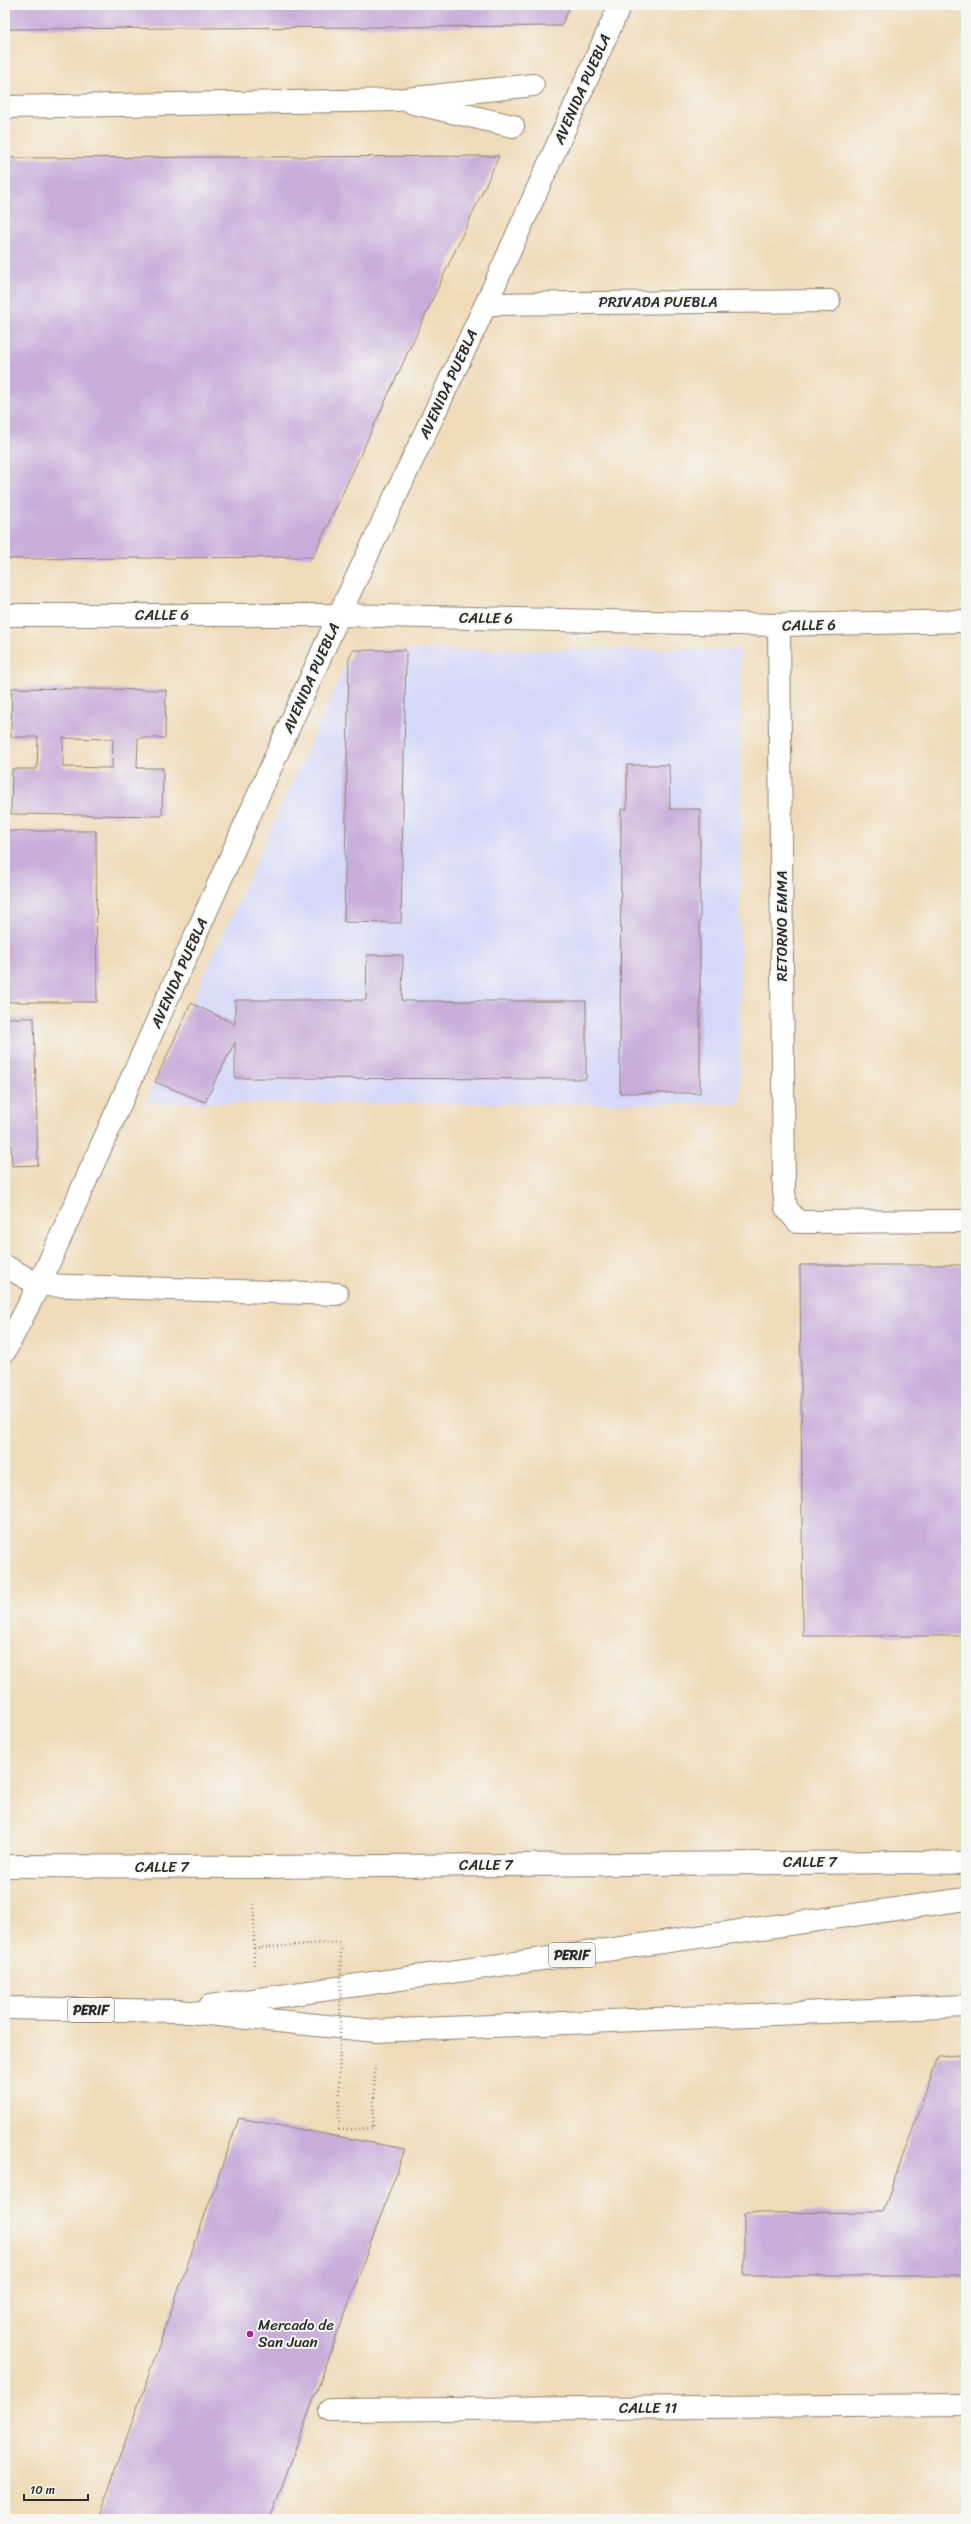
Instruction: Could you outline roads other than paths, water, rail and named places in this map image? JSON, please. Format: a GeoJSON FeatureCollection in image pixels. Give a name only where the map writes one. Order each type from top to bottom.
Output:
{"type":"FeatureCollection","features":[{"type":"Feature","properties":{"kind":"street","name":"AVENIDA PUEBLA"},"geometry":{"type":"LineString","coordinates":[[5,1351],[39,1285],[339,615],[486,304],[620,5]]}},
{"type":"Feature","properties":{"kind":"street"},"geometry":{"type":"LineString","coordinates":[[5,107],[397,100],[533,85]]}},
{"type":"Feature","properties":{"kind":"street"},"geometry":{"type":"LineString","coordinates":[[397,100],[513,126]]}},
{"type":"Feature","properties":{"kind":"street","name":"PRIVADA PUEBLA"},"geometry":{"type":"LineString","coordinates":[[486,304],[829,301]]}},
{"type":"Feature","properties":{"kind":"street","name":"CALLE 6"},"geometry":{"type":"LineString","coordinates":[[5,615],[339,615],[779,625],[966,621]]}},
{"type":"Feature","properties":{"kind":"street","name":"RETORNO EMMA"},"geometry":{"type":"LineString","coordinates":[[779,625],[784,1191],[786,1208],[798,1222],[966,1221]]}},
{"type":"Feature","properties":{"kind":"street"},"geometry":{"type":"LineString","coordinates":[[5,1266],[39,1285],[336,1294]]}},
{"type":"Feature","properties":{"kind":"street","name":"CALLE 7"},"geometry":{"type":"LineString","coordinates":[[5,1866],[254,1867],[911,1862],[966,1863]]}},
{"type":"Feature","properties":{"kind":"street","name":"PERIF"},"geometry":{"type":"LineString","coordinates":[[178,2011],[966,1899]]}},
{"type":"Feature","properties":{"kind":"street","name":"PERIF"},"geometry":{"type":"LineString","coordinates":[[5,2008],[178,2011],[376,2031],[966,2006]]}},
{"type":"Feature","properties":{"kind":"street","name":"CALLE 11"},"geometry":{"type":"LineString","coordinates":[[330,2410],[966,2406]]}},
{"type":"Feature","properties":{"kind":"place","name":"Mercado de San Juan"},"geometry":{"type":"Point","coordinates":[250,2334]}}]}
